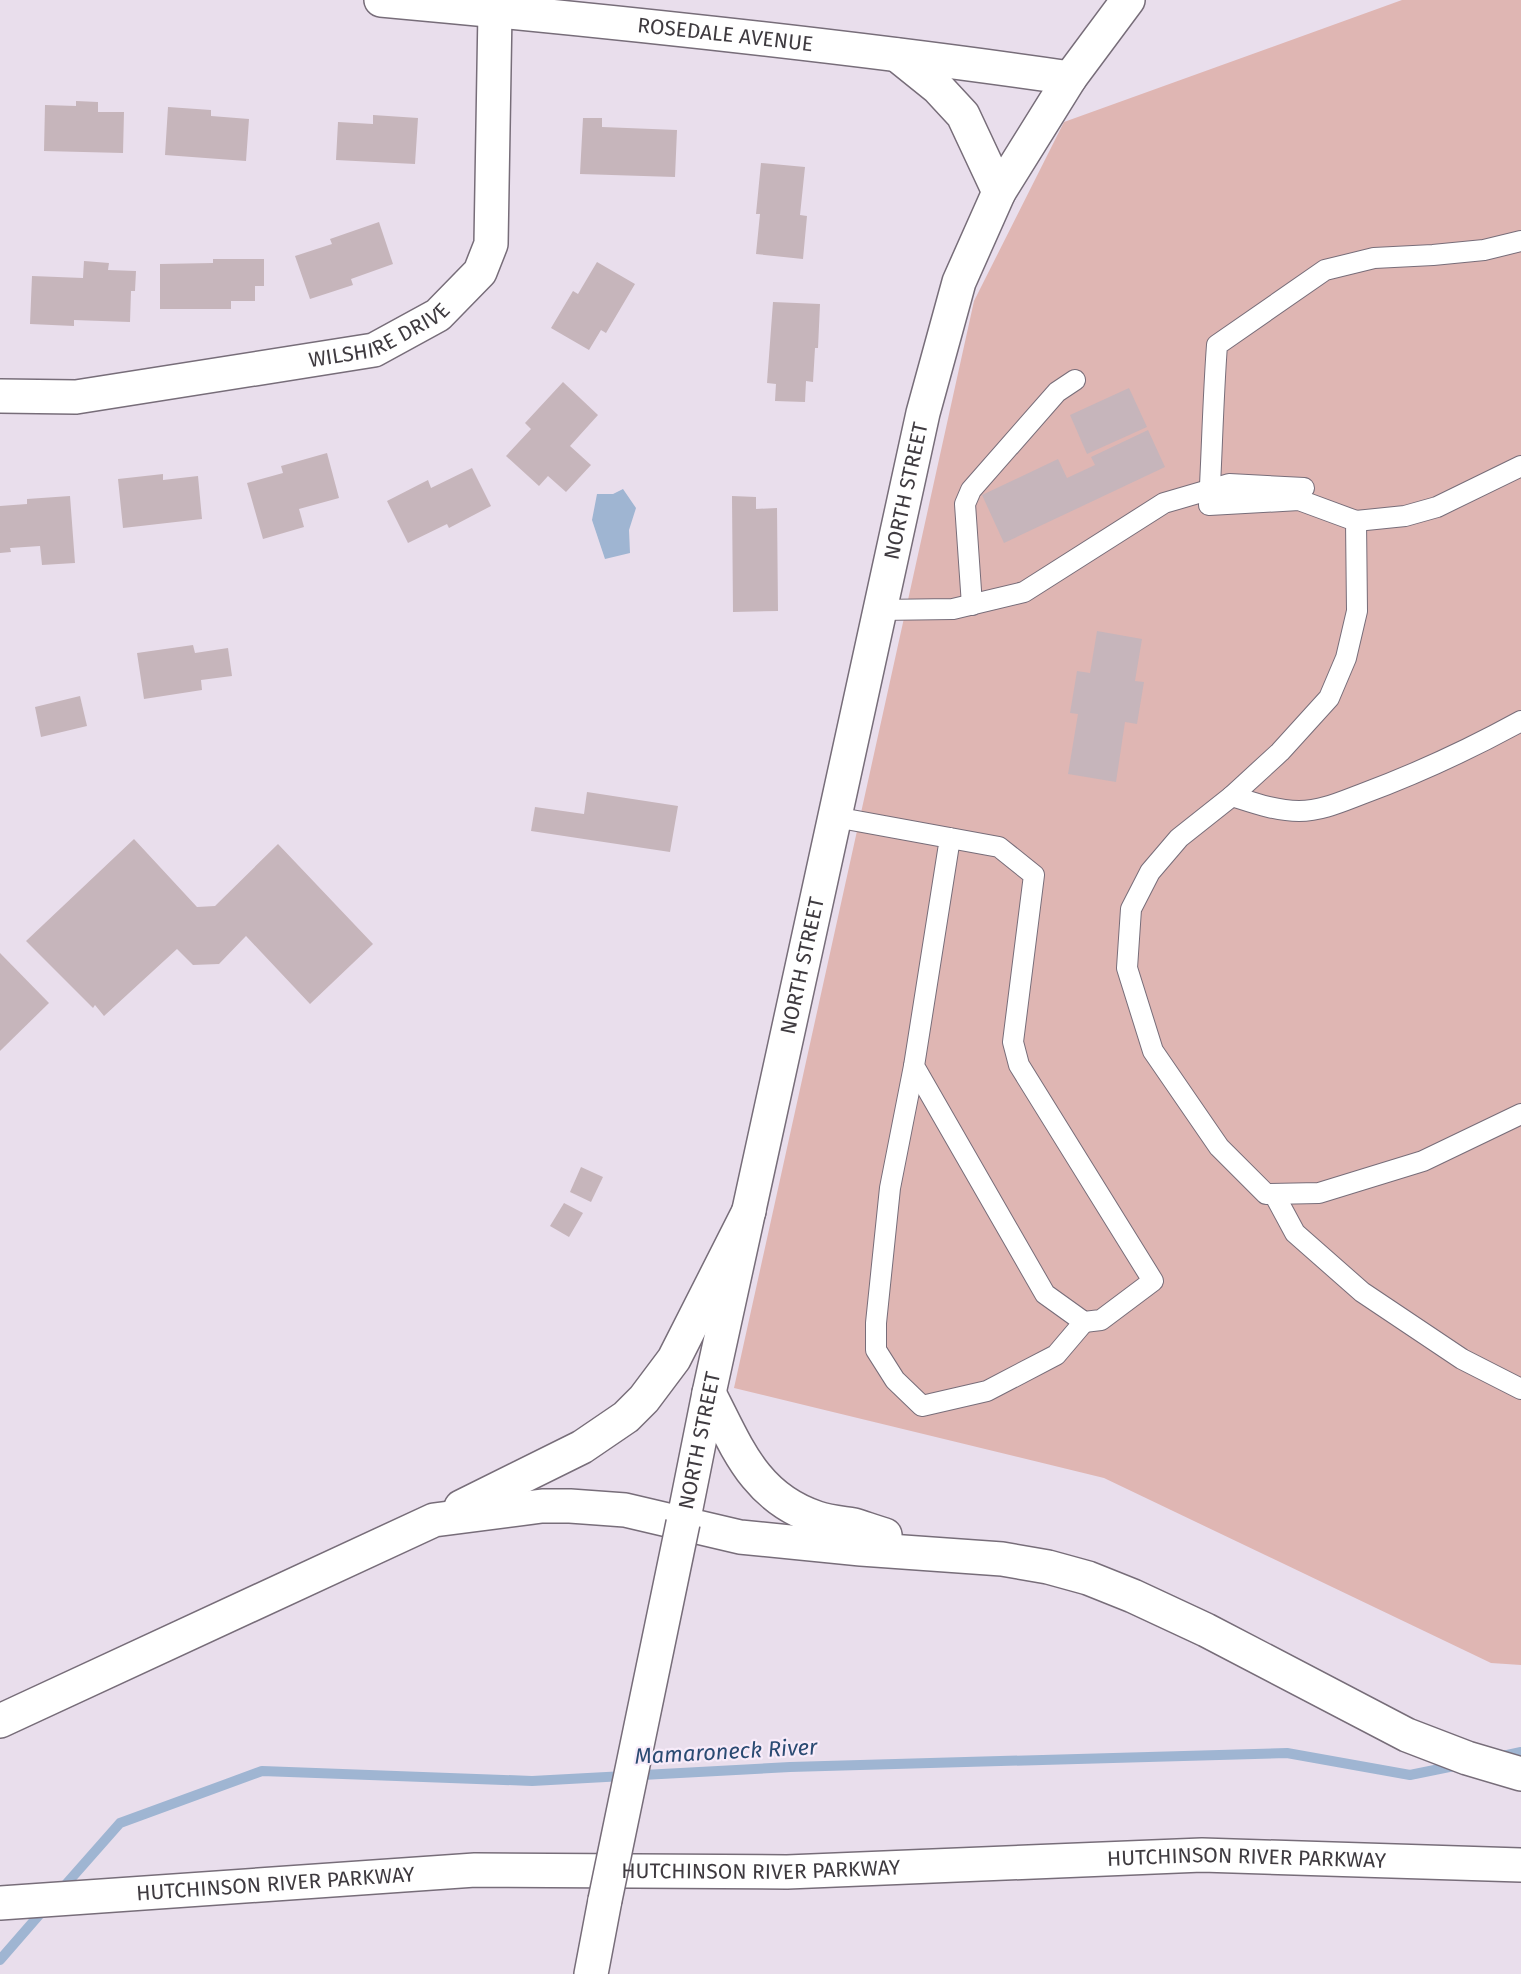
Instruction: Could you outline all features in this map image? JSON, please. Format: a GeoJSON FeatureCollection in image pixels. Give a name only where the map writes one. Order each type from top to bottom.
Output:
{"type":"FeatureCollection","features":[{"type":"Feature","properties":{"kind":"main road","name":"ROSEDALE AVENUE"},"geometry":{"type":"LineString","coordinates":[[381,0],[897,55],[1070,78]]}},
{"type":"Feature","properties":{"kind":"main road","name":"NORTH STREET"},"geometry":{"type":"LineString","coordinates":[[591,1974],[709,1393],[923,413],[959,282],[999,192],[1070,78],[1128,0]]}},
{"type":"Feature","properties":{"kind":"main road","name":"WILSHIRE DRIVE"},"geometry":{"type":"LineString","coordinates":[[0,396],[76,397],[374,350],[438,315],[480,272],[491,244],[495,11]]}},
{"type":"Feature","properties":{"kind":"main road"},"geometry":{"type":"LineString","coordinates":[[897,55],[938,88],[963,114],[999,192]]}},
{"type":"Feature","properties":{"kind":"main road"},"geometry":{"type":"LineString","coordinates":[[0,1721],[434,1520],[582,1447],[626,1417],[644,1400],[674,1359],[749,1211]]}},
{"type":"Feature","properties":{"kind":"main road"},"geometry":{"type":"LineString","coordinates":[[709,1393],[748,1467],[760,1482],[786,1504],[818,1519],[854,1526],[950,1554]]}},
{"type":"Feature","properties":{"kind":"main road"},"geometry":{"type":"LineString","coordinates":[[434,1520],[542,1506],[625,1510],[740,1537],[861,1549],[950,1554],[1025,1563],[1088,1578],[1133,1596],[1206,1630],[1372,1718],[1417,1739],[1467,1758],[1521,1774]]}},
{"type":"Feature","properties":{"kind":"main road","name":"HUTCHINSON RIVER PARKWAY"},"geometry":{"type":"LineString","coordinates":[[0,1903],[475,1870],[787,1872],[1202,1855],[1521,1865]]}},
{"type":"Feature","properties":{"kind":"lane"},"geometry":{"type":"LineString","coordinates":[[1521,241],[1484,250],[1374,258],[1325,270],[1217,345],[1212,408],[1209,505],[1299,500],[1356,521],[1404,516],[1437,507],[1521,466]]}},
{"type":"Feature","properties":{"kind":"lane"},"geometry":{"type":"LineString","coordinates":[[972,605],[965,504],[970,490],[1057,392],[1075,380]]}},
{"type":"Feature","properties":{"kind":"lane"},"geometry":{"type":"LineString","coordinates":[[879,610],[953,609],[1024,592],[1164,503],[1210,489],[1229,484],[1304,488]]}},
{"type":"Feature","properties":{"kind":"lane"},"geometry":{"type":"LineString","coordinates":[[1356,521],[1357,611],[1346,658],[1329,698],[1280,752],[1232,796],[1179,838],[1150,872],[1131,909],[1127,968],[1153,1052],[1219,1147],[1266,1194],[1319,1193],[1424,1161],[1521,1114]]}},
{"type":"Feature","properties":{"kind":"lane"},"geometry":{"type":"LineString","coordinates":[[1232,796],[1277,810],[1301,811],[1326,808],[1427,767],[1521,721]]}},
{"type":"Feature","properties":{"kind":"lane"},"geometry":{"type":"LineString","coordinates":[[835,817],[999,847],[1034,875],[1013,1042],[1019,1065],[1153,1281],[1101,1320],[1084,1322],[1044,1294],[914,1066]]}},
{"type":"Feature","properties":{"kind":"lane"},"geometry":{"type":"LineString","coordinates":[[950,838],[914,1066],[890,1188],[876,1323],[876,1350],[895,1380],[922,1406],[987,1390],[1056,1355],[1084,1322]]}},
{"type":"Feature","properties":{"kind":"lane"},"geometry":{"type":"LineString","coordinates":[[1274,1194],[1295,1233],[1362,1292],[1462,1359],[1521,1389]]}},
{"type":"Feature","properties":{"kind":"shaded area"},"geometry":{"type":"Polygon","coordinates":[[[1402,0],[1521,0],[1521,1665],[1491,1663],[1104,1478],[734,1388],[974,301],[1064,122],[1402,0]]]}},
{"type":"Feature","properties":{"kind":"water"},"geometry":{"type":"Polygon","coordinates":[[[623,489],[636,508],[629,530],[630,553],[605,559],[592,520],[597,494],[613,494],[623,489]]]}},
{"type":"Feature","properties":{"kind":"building"},"geometry":{"type":"Polygon","coordinates":[[[76,101],[98,102],[98,112],[124,112],[123,153],[44,151],[45,105],[76,106],[76,101]]]}},
{"type":"Feature","properties":{"kind":"building"},"geometry":{"type":"Polygon","coordinates":[[[168,107],[211,110],[211,116],[249,119],[246,161],[165,155],[168,107]]]}},
{"type":"Feature","properties":{"kind":"building"},"geometry":{"type":"Polygon","coordinates":[[[373,115],[418,118],[415,164],[336,160],[338,122],[373,124],[373,115]]]}},
{"type":"Feature","properties":{"kind":"building"},"geometry":{"type":"Polygon","coordinates":[[[583,118],[602,118],[602,127],[677,130],[675,177],[580,174],[583,118]]]}},
{"type":"Feature","properties":{"kind":"building"},"geometry":{"type":"Polygon","coordinates":[[[761,163],[805,167],[800,215],[807,216],[803,259],[756,254],[760,214],[756,214],[761,163]]]}},
{"type":"Feature","properties":{"kind":"building"},"geometry":{"type":"Polygon","coordinates":[[[379,222],[393,264],[351,279],[353,285],[310,299],[295,256],[332,244],[330,239],[379,222]]]}},
{"type":"Feature","properties":{"kind":"building"},"geometry":{"type":"Polygon","coordinates":[[[213,259],[264,259],[264,286],[255,286],[255,301],[231,301],[231,309],[160,309],[160,264],[213,263],[213,259]]]}},
{"type":"Feature","properties":{"kind":"building"},"geometry":{"type":"Polygon","coordinates":[[[84,261],[109,263],[108,270],[136,271],[135,291],[131,291],[130,322],[74,320],[74,326],[30,324],[32,276],[83,278],[84,261]]]}},
{"type":"Feature","properties":{"kind":"building"},"geometry":{"type":"Polygon","coordinates":[[[597,262],[635,284],[606,333],[601,330],[589,350],[551,328],[573,291],[578,294],[597,262]]]}},
{"type":"Feature","properties":{"kind":"building"},"geometry":{"type":"Polygon","coordinates":[[[773,302],[820,304],[818,348],[815,348],[813,382],[806,381],[805,402],[775,401],[776,384],[767,383],[773,302]]]}},
{"type":"Feature","properties":{"kind":"building"},"geometry":{"type":"Polygon","coordinates":[[[563,382],[598,415],[570,446],[591,465],[566,492],[548,476],[539,486],[506,456],[531,429],[525,423],[563,382]]]}},
{"type":"Feature","properties":{"kind":"building"},"geometry":{"type":"Polygon","coordinates":[[[1129,388],[1147,427],[1087,454],[1070,415],[1129,388]]]}},
{"type":"Feature","properties":{"kind":"building"},"geometry":{"type":"Polygon","coordinates":[[[1148,430],[1165,467],[1004,543],[982,495],[1058,459],[1067,478],[1095,465],[1091,457],[1148,430]]]}},
{"type":"Feature","properties":{"kind":"building"},"geometry":{"type":"Polygon","coordinates":[[[327,453],[339,498],[299,509],[304,527],[263,539],[247,483],[283,473],[281,466],[327,453]]]}},
{"type":"Feature","properties":{"kind":"building"},"geometry":{"type":"Polygon","coordinates":[[[472,468],[491,506],[449,528],[447,524],[408,543],[387,501],[428,480],[431,488],[472,468]]]}},
{"type":"Feature","properties":{"kind":"building"},"geometry":{"type":"Polygon","coordinates":[[[163,474],[163,480],[198,476],[202,519],[123,528],[118,479],[163,474]]]}},
{"type":"Feature","properties":{"kind":"building"},"geometry":{"type":"Polygon","coordinates":[[[70,496],[75,563],[42,565],[40,546],[10,548],[11,552],[0,553],[0,506],[27,504],[27,499],[70,496]]]}},
{"type":"Feature","properties":{"kind":"building"},"geometry":{"type":"Polygon","coordinates":[[[732,496],[756,497],[756,509],[777,508],[778,611],[733,612],[732,496]]]}},
{"type":"Feature","properties":{"kind":"building"},"geometry":{"type":"Polygon","coordinates":[[[1097,631],[1142,639],[1135,681],[1144,682],[1137,724],[1125,722],[1116,782],[1068,774],[1078,714],[1070,713],[1077,671],[1090,673],[1097,631]]]}},
{"type":"Feature","properties":{"kind":"building"},"geometry":{"type":"Polygon","coordinates":[[[193,645],[195,653],[228,648],[232,676],[201,680],[202,690],[144,699],[137,653],[193,645]]]}},
{"type":"Feature","properties":{"kind":"building"},"geometry":{"type":"Polygon","coordinates":[[[80,696],[87,726],[41,737],[35,707],[80,696]]]}},
{"type":"Feature","properties":{"kind":"building"},"geometry":{"type":"Polygon","coordinates":[[[587,792],[678,806],[670,852],[531,831],[535,807],[584,814],[587,792]]]}},
{"type":"Feature","properties":{"kind":"building"},"geometry":{"type":"Polygon","coordinates":[[[134,839],[197,907],[215,906],[278,844],[373,944],[310,1004],[246,936],[219,964],[193,965],[177,949],[104,1016],[95,1005],[93,1008],[26,941],[134,839]]]}},
{"type":"Feature","properties":{"kind":"building"},"geometry":{"type":"Polygon","coordinates":[[[0,953],[49,1003],[0,1051],[0,953]]]}},
{"type":"Feature","properties":{"kind":"building"},"geometry":{"type":"Polygon","coordinates":[[[581,1167],[603,1177],[591,1202],[570,1192],[581,1167]]]}},
{"type":"Feature","properties":{"kind":"building"},"geometry":{"type":"Polygon","coordinates":[[[564,1203],[583,1213],[569,1237],[550,1226],[564,1203]]]}},
{"type":"Feature","properties":{"kind":"waterway","name":"Mamaroneck River"},"geometry":{"type":"LineString","coordinates":[[1498,1757],[1521,1752]]}},
{"type":"Feature","properties":{"kind":"waterway","name":"Mamaroneck River"},"geometry":{"type":"LineString","coordinates":[[60,1891],[120,1823],[262,1771],[532,1781],[790,1767],[1287,1753],[1410,1775],[1459,1765]]}},
{"type":"Feature","properties":{"kind":"waterway","name":"Mamaroneck River"},"geometry":{"type":"LineString","coordinates":[[0,1960],[46,1907]]}}]}
